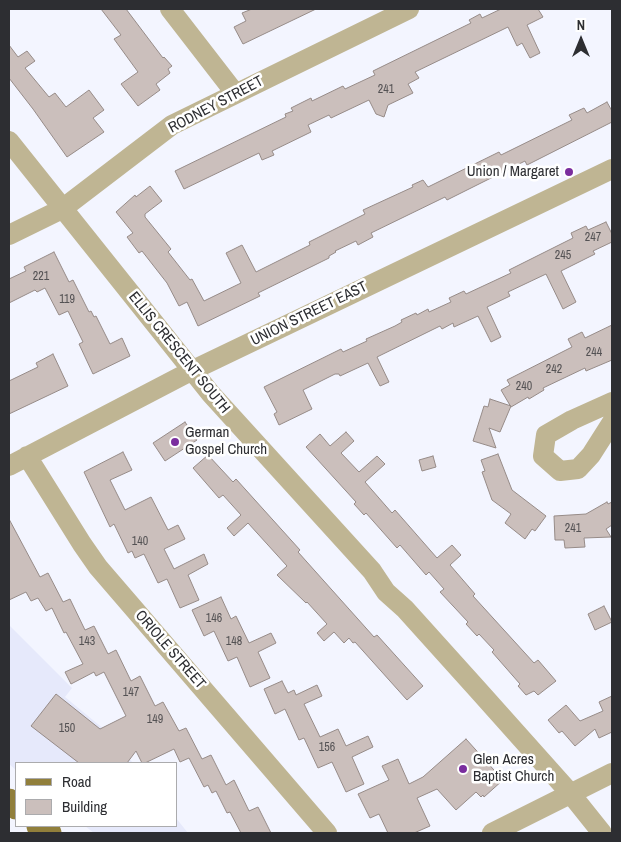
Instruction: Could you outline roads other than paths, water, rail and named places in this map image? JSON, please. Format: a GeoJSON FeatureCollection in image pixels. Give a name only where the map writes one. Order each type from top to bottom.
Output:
{"type":"FeatureCollection","features":[{"type":"Feature","properties":{"kind":"street"},"geometry":{"type":"LineString","coordinates":[[170,9],[235,93]]}},
{"type":"Feature","properties":{"kind":"street","name":"RODNEY STREET"},"geometry":{"type":"LineString","coordinates":[[9,235],[62,209],[172,125],[409,9]]}},
{"type":"Feature","properties":{"kind":"street","name":"ELLIS CRESCENT SOUTH"},"geometry":{"type":"LineString","coordinates":[[9,141],[212,394],[372,572],[386,592],[405,609],[570,793],[602,833]]}},
{"type":"Feature","properties":{"kind":"street","name":"UNION STREET EAST"},"geometry":{"type":"LineString","coordinates":[[9,466],[193,370],[612,169]]}},
{"type":"Feature","properties":{"kind":"street"},"geometry":{"type":"LineString","coordinates":[[612,402],[572,420],[546,435],[543,456],[560,471],[578,470],[591,456],[612,422]]}},
{"type":"Feature","properties":{"kind":"street","name":"ORIOLE STREET"},"geometry":{"type":"LineString","coordinates":[[27,456],[66,520],[98,567],[327,833]]}},
{"type":"Feature","properties":{"kind":"street"},"geometry":{"type":"LineString","coordinates":[[492,833],[612,773]]}},
{"type":"Feature","properties":{"kind":"place","name":"Union / Margaret"},"geometry":{"type":"Point","coordinates":[569,172]}},
{"type":"Feature","properties":{"kind":"place","name":"German Gospel Church"},"geometry":{"type":"Point","coordinates":[175,442]}},
{"type":"Feature","properties":{"kind":"place","name":"Glen Acres Baptist Church"},"geometry":{"type":"Point","coordinates":[463,769]}}]}
